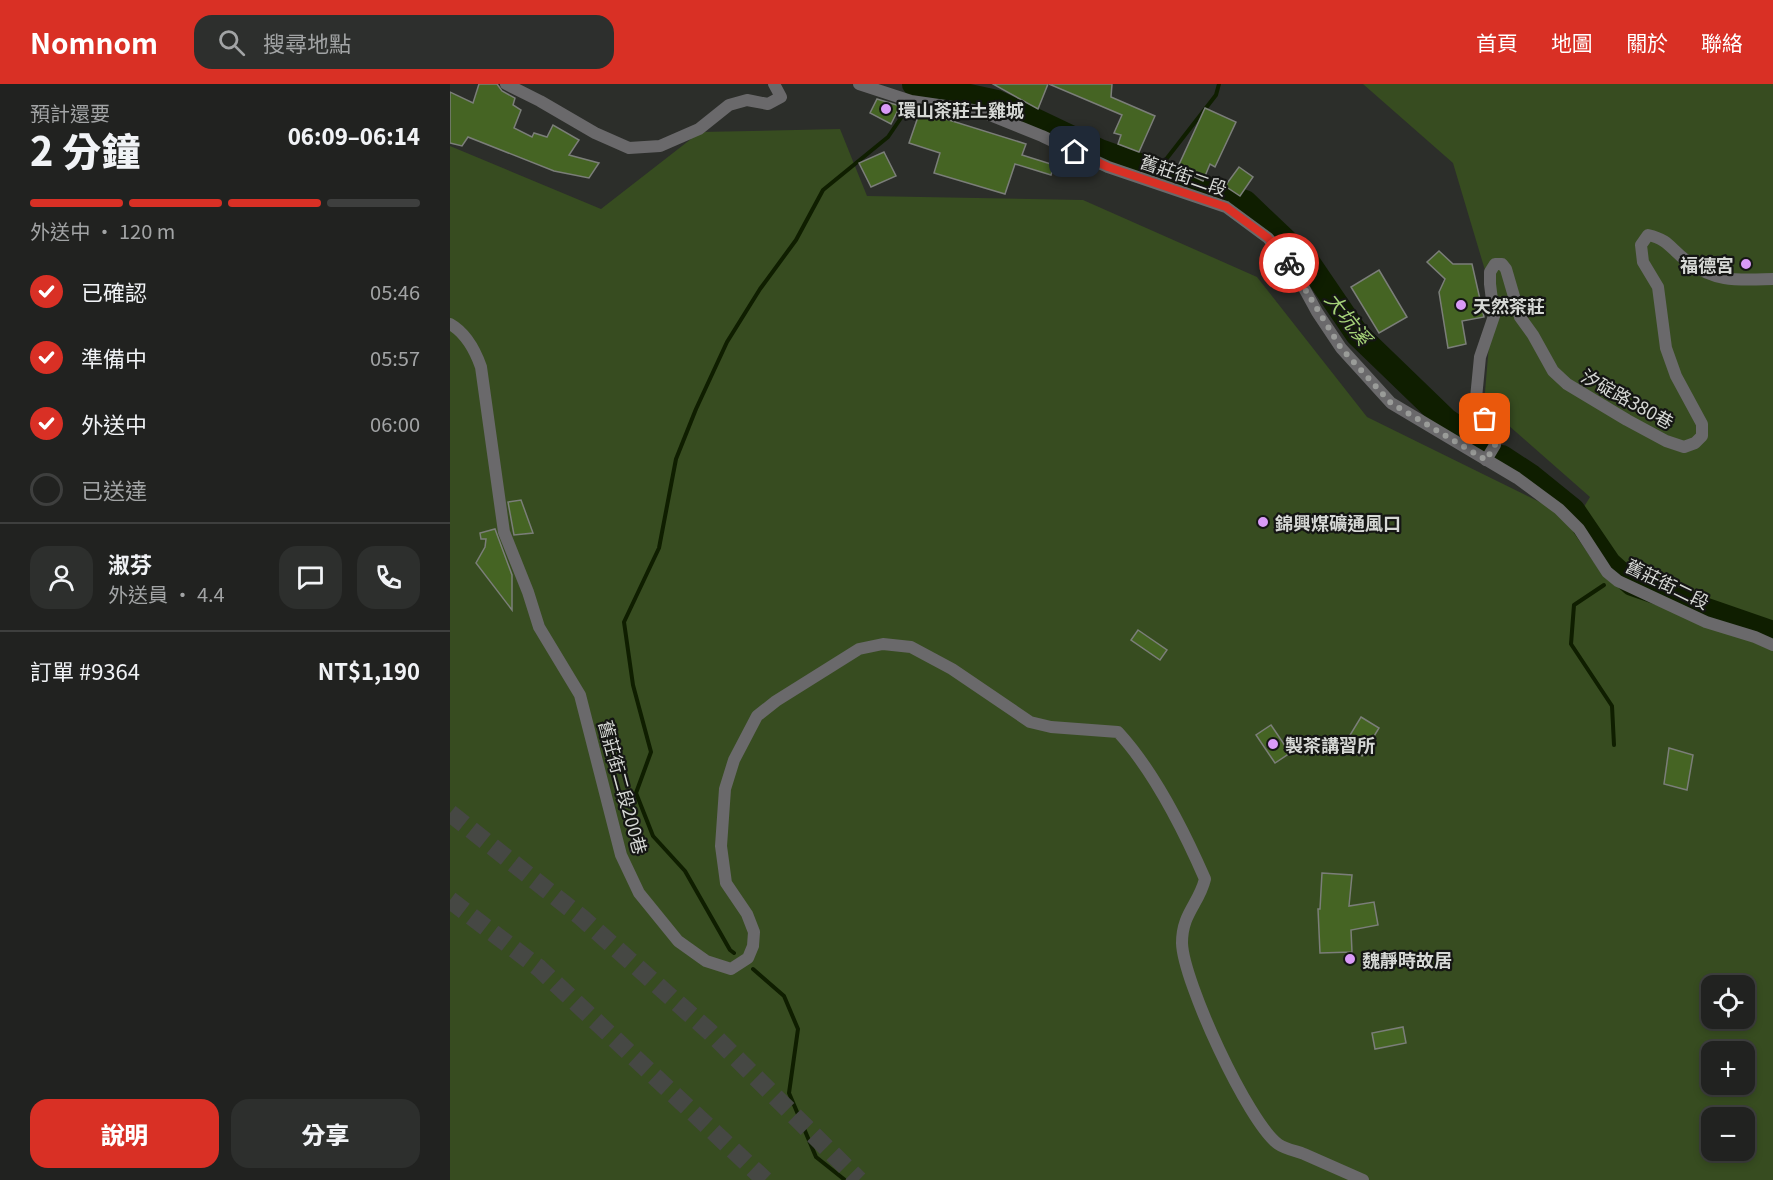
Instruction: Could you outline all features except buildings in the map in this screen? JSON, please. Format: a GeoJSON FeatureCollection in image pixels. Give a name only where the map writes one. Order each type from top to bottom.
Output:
{"type":"FeatureCollection","features":[{"type":"Feature","properties":{"kind":"street"},"geometry":{"type":"LineString","coordinates":[[506,84],[595,133],[629,148],[660,146],[699,129],[729,105],[747,100],[768,104],[781,97],[774,84]]}},
{"type":"Feature","properties":{"kind":"street","name":"舊莊街二段"},"geometry":{"type":"LineString","coordinates":[[859,84],[906,99],[980,111],[1042,136],[1108,167],[1226,207],[1268,238],[1293,268],[1317,312],[1341,348],[1391,403],[1517,478],[1559,509],[1579,529],[1607,572],[1618,581],[1706,622],[1773,645]]}},
{"type":"Feature","properties":{"kind":"street","name":"汐碇路380巷"},"geometry":{"type":"LineString","coordinates":[[1486,460],[1495,445],[1493,433],[1476,398],[1480,357],[1494,316],[1490,272],[1496,264],[1502,264],[1506,269],[1520,317],[1553,371],[1567,384],[1627,420],[1666,441],[1684,447],[1695,443],[1702,436],[1701,424],[1676,376],[1666,348],[1658,287],[1643,262],[1641,245],[1648,235],[1665,240],[1686,260],[1717,277],[1732,280],[1773,279]]}},
{"type":"Feature","properties":{"kind":"street","name":"舊莊街二段200巷"},"geometry":{"type":"LineString","coordinates":[[450,324],[456,327],[475,349],[481,367],[504,532],[539,627],[580,695],[621,855],[639,893],[678,941],[706,961],[731,969],[748,958],[753,946],[754,932],[747,914],[726,884],[721,846],[725,789],[734,760],[757,716],[776,701],[859,649],[883,644],[911,647],[952,669],[1030,722],[1051,727],[1118,732],[1129,744],[1158,787],[1205,879],[1203,888],[1184,920],[1182,944],[1195,998],[1227,1066],[1253,1113],[1278,1143],[1363,1180]]}},
{"type":"Feature","properties":{"kind":"green space"},"geometry":{"type":"Polygon","coordinates":[[[1363,84],[1773,84],[1773,1180],[450,1180],[450,146],[601,209],[700,132],[840,129],[867,196],[1083,200],[1257,277],[1367,417],[1576,520],[1590,497],[1484,404],[1493,297],[1453,163],[1363,84]]]}},
{"type":"Feature","properties":{"kind":"waterway","name":"大坑溪"},"geometry":{"type":"LineString","coordinates":[[914,84],[997,102],[1100,151],[1245,202],[1308,262],[1357,334],[1446,420],[1482,444]]}},
{"type":"Feature","properties":{"kind":"waterway"},"geometry":{"type":"LineString","coordinates":[[1157,171],[1216,95],[1219,84]]}},
{"type":"Feature","properties":{"kind":"waterway"},"geometry":{"type":"LineString","coordinates":[[734,953],[730,950],[685,871],[653,836],[636,793],[651,752],[633,685],[624,622],[659,548],[676,459],[727,342],[760,289],[796,240],[823,190],[888,137],[905,112]]}},
{"type":"Feature","properties":{"kind":"waterway","name":"大坑溪"},"geometry":{"type":"LineString","coordinates":[[1502,457],[1531,476],[1573,510],[1609,563],[1632,584],[1773,633]]}},
{"type":"Feature","properties":{"kind":"waterway"},"geometry":{"type":"LineString","coordinates":[[1604,585],[1574,605],[1571,644],[1612,706],[1614,745]]}},
{"type":"Feature","properties":{"kind":"waterway"},"geometry":{"type":"LineString","coordinates":[[753,969],[784,996],[798,1029],[789,1093],[816,1157],[845,1180]]}},
{"type":"Feature","properties":{"kind":"tunnel"},"geometry":{"type":"LineString","coordinates":[[450,813],[581,917],[710,1032],[859,1180]]}},
{"type":"Feature","properties":{"kind":"tunnel"},"geometry":{"type":"LineString","coordinates":[[450,900],[539,968],[765,1180]]}},
{"type":"Feature","properties":{"kind":"way so far"},"geometry":{"type":"LineString","coordinates":[[1289,263],[1341,348],[1391,403],[1486,460],[1495,445],[1493,433],[1485,419]]}},
{"type":"Feature","properties":{"kind":"place","name":"環山茶莊土雞城"},"geometry":{"type":"Point","coordinates":[886,109]}},
{"type":"Feature","properties":{"kind":"place","name":"福德宮"},"geometry":{"type":"Point","coordinates":[1746,264]}},
{"type":"Feature","properties":{"kind":"place","name":"天然茶莊"},"geometry":{"type":"Point","coordinates":[1461,305]}},
{"type":"Feature","properties":{"kind":"place","name":"錦興煤礦通風口"},"geometry":{"type":"Point","coordinates":[1263,522]}},
{"type":"Feature","properties":{"kind":"place","name":"製茶講習所"},"geometry":{"type":"Point","coordinates":[1273,744]}},
{"type":"Feature","properties":{"kind":"place","name":"魏靜時故居"},"geometry":{"type":"Point","coordinates":[1350,959]}},
{"type":"Feature","properties":{"kind":"route"},"geometry":{"type":"LineString","coordinates":[[1075,152],[1108,167],[1226,207],[1268,238],[1289,263]]}}]}
